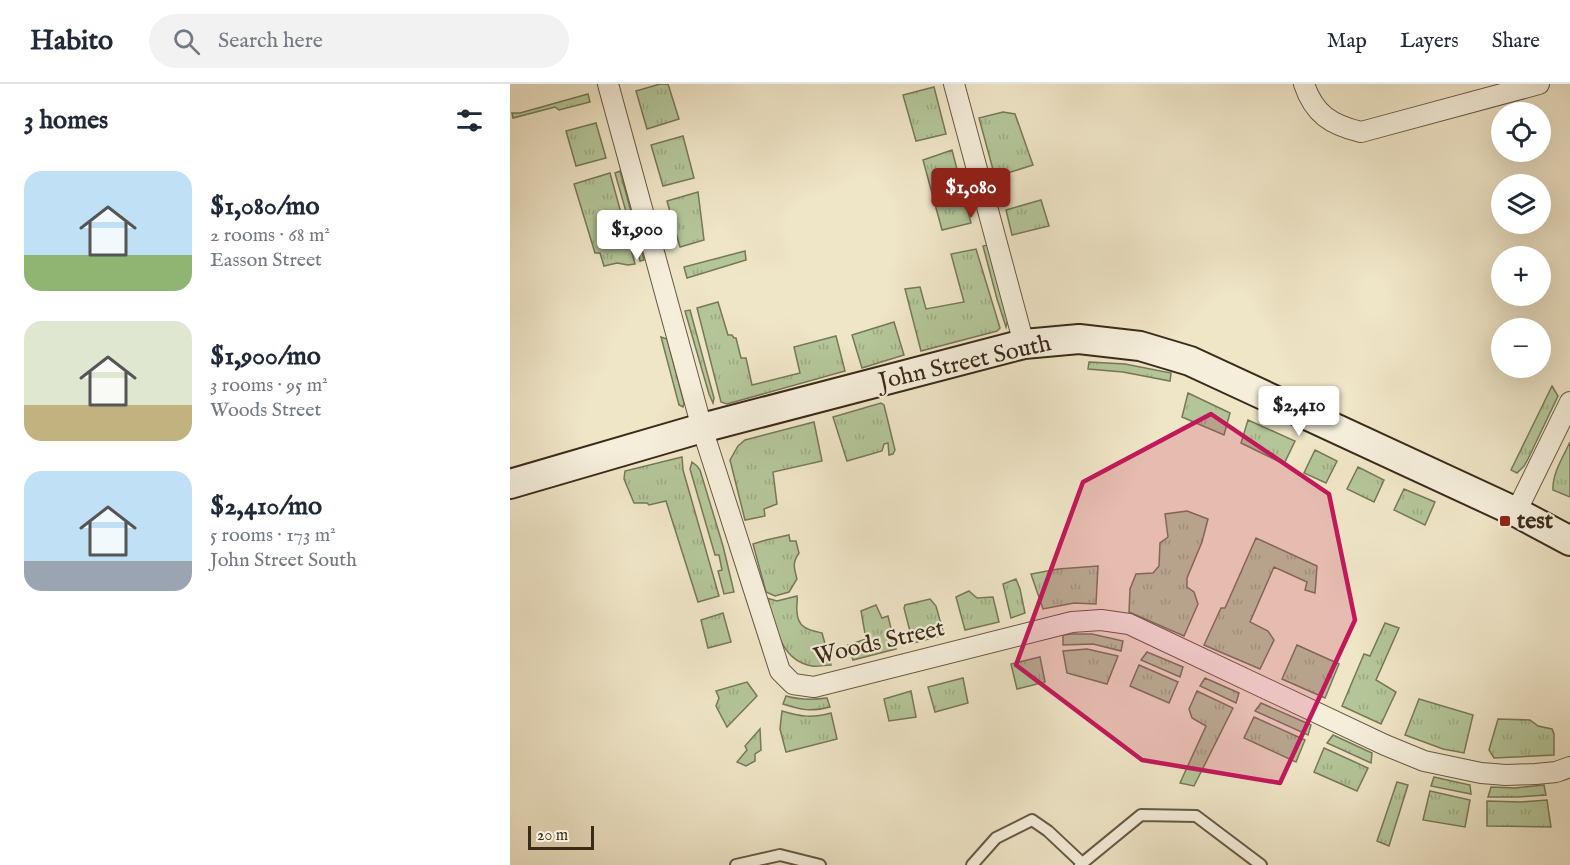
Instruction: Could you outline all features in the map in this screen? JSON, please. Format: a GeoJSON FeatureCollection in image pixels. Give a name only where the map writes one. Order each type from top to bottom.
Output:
{"type":"FeatureCollection","features":[{"type":"Feature","properties":{"kind":"street","name":"Woods Street"},"geometry":{"type":"LineString","coordinates":[[608,84],[702,428],[780,671],[793,684],[814,687],[1072,622],[1101,620],[1129,624],[1385,745],[1424,761],[1481,773],[1506,775],[1556,772],[1570,767]]}},
{"type":"Feature","properties":{"kind":"street"},"geometry":{"type":"LineString","coordinates":[[954,84],[1024,344]]}},
{"type":"Feature","properties":{"kind":"street"},"geometry":{"type":"LineString","coordinates":[[1304,84],[1311,102],[1326,119],[1342,128],[1361,132],[1539,84]]}},
{"type":"Feature","properties":{"kind":"street","name":"John Street South"},"geometry":{"type":"LineString","coordinates":[[510,484],[702,428],[1024,344],[1079,339],[1140,346],[1190,361],[1516,512],[1570,541]]}},
{"type":"Feature","properties":{"kind":"street"},"geometry":{"type":"LineString","coordinates":[[1516,512],[1570,402]]}},
{"type":"Feature","properties":{"kind":"lane"},"geometry":{"type":"LineString","coordinates":[[972,865],[996,838],[1032,820],[1047,831],[1081,864],[1141,816],[1196,816],[1261,865]]}},
{"type":"Feature","properties":{"kind":"lane"},"geometry":{"type":"LineString","coordinates":[[736,865],[780,855],[820,865]]}},
{"type":"Feature","properties":{"kind":"highlighted area"},"geometry":{"type":"Polygon","coordinates":[[[1211,414],[1329,494],[1355,620],[1280,783],[1142,760],[1016,665],[1083,482],[1211,414]]]}},
{"type":"Feature","properties":{"kind":"green space"},"geometry":{"type":"Polygon","coordinates":[[[668,84],[679,119],[647,129],[636,91],[668,84]]]}},
{"type":"Feature","properties":{"kind":"green space"},"geometry":{"type":"Polygon","coordinates":[[[934,87],[946,134],[916,141],[903,95],[934,87]]]}},
{"type":"Feature","properties":{"kind":"green space"},"geometry":{"type":"Polygon","coordinates":[[[588,94],[590,102],[559,110],[555,107],[513,118],[512,113],[520,113],[588,94]]]}},
{"type":"Feature","properties":{"kind":"green space"},"geometry":{"type":"Polygon","coordinates":[[[1003,112],[1015,114],[1033,165],[995,177],[979,118],[1003,112]]]}},
{"type":"Feature","properties":{"kind":"green space"},"geometry":{"type":"Polygon","coordinates":[[[596,123],[606,158],[576,166],[566,131],[596,123]]]}},
{"type":"Feature","properties":{"kind":"green space"},"geometry":{"type":"Polygon","coordinates":[[[683,136],[694,178],[663,186],[651,145],[683,136]]]}},
{"type":"Feature","properties":{"kind":"green space"},"geometry":{"type":"Polygon","coordinates":[[[952,150],[971,223],[942,230],[923,160],[952,150]]]}},
{"type":"Feature","properties":{"kind":"green space"},"geometry":{"type":"Polygon","coordinates":[[[620,171],[644,260],[640,261],[615,173],[620,171]]]}},
{"type":"Feature","properties":{"kind":"green space"},"geometry":{"type":"Polygon","coordinates":[[[610,173],[635,264],[617,263],[604,266],[600,253],[595,253],[574,184],[610,173]]]}},
{"type":"Feature","properties":{"kind":"green space"},"geometry":{"type":"Polygon","coordinates":[[[698,192],[704,240],[680,247],[667,201],[698,192]]]}},
{"type":"Feature","properties":{"kind":"green space"},"geometry":{"type":"Polygon","coordinates":[[[1041,200],[1049,226],[1012,235],[1006,210],[1041,200]]]}},
{"type":"Feature","properties":{"kind":"green space"},"geometry":{"type":"Polygon","coordinates":[[[988,245],[1008,319],[1006,327],[983,246],[988,245]]]}},
{"type":"Feature","properties":{"kind":"green space"},"geometry":{"type":"Polygon","coordinates":[[[976,249],[1000,328],[997,331],[921,351],[905,289],[920,287],[926,309],[964,302],[951,254],[976,249]]]}},
{"type":"Feature","properties":{"kind":"green space"},"geometry":{"type":"Polygon","coordinates":[[[745,251],[746,260],[687,278],[684,267],[745,251]]]}},
{"type":"Feature","properties":{"kind":"green space"},"geometry":{"type":"Polygon","coordinates":[[[718,302],[728,335],[736,338],[741,358],[746,358],[752,385],[800,373],[794,347],[836,336],[845,371],[727,404],[721,402],[697,308],[718,302]]]}},
{"type":"Feature","properties":{"kind":"green space"},"geometry":{"type":"Polygon","coordinates":[[[690,310],[714,398],[713,403],[685,311],[690,310]]]}},
{"type":"Feature","properties":{"kind":"green space"},"geometry":{"type":"Polygon","coordinates":[[[894,322],[904,355],[862,368],[852,335],[894,322]]]}},
{"type":"Feature","properties":{"kind":"green space"},"geometry":{"type":"Polygon","coordinates":[[[661,337],[667,339],[684,403],[683,407],[679,405],[661,337]]]}},
{"type":"Feature","properties":{"kind":"green space"},"geometry":{"type":"Polygon","coordinates":[[[1089,362],[1125,364],[1171,373],[1170,381],[1123,372],[1088,369],[1089,362]]]}},
{"type":"Feature","properties":{"kind":"green space"},"geometry":{"type":"Polygon","coordinates":[[[1552,386],[1558,396],[1528,459],[1517,473],[1511,470],[1552,386]]]}},
{"type":"Feature","properties":{"kind":"green space"},"geometry":{"type":"Polygon","coordinates":[[[1188,393],[1230,413],[1224,435],[1182,417],[1188,393]]]}},
{"type":"Feature","properties":{"kind":"green space"},"geometry":{"type":"Polygon","coordinates":[[[881,403],[884,405],[895,450],[893,454],[889,455],[888,443],[884,444],[882,451],[847,461],[833,417],[881,403]]]}},
{"type":"Feature","properties":{"kind":"green space"},"geometry":{"type":"Polygon","coordinates":[[[1248,420],[1295,441],[1284,464],[1241,443],[1248,420]]]}},
{"type":"Feature","properties":{"kind":"green space"},"geometry":{"type":"Polygon","coordinates":[[[814,422],[822,461],[773,472],[777,504],[764,509],[765,516],[745,520],[730,460],[738,446],[745,440],[814,422]]]}},
{"type":"Feature","properties":{"kind":"green space"},"geometry":{"type":"Polygon","coordinates":[[[1570,442],[1570,497],[1553,490],[1553,484],[1570,442]]]}},
{"type":"Feature","properties":{"kind":"green space"},"geometry":{"type":"Polygon","coordinates":[[[1315,450],[1337,461],[1326,483],[1304,473],[1315,450]]]}},
{"type":"Feature","properties":{"kind":"green space"},"geometry":{"type":"Polygon","coordinates":[[[682,457],[683,470],[719,596],[698,602],[666,501],[649,505],[634,503],[624,479],[625,471],[682,457]]]}},
{"type":"Feature","properties":{"kind":"green space"},"geometry":{"type":"Polygon","coordinates":[[[692,462],[700,470],[734,592],[724,594],[718,571],[722,570],[719,555],[715,555],[690,469],[692,462]]]}},
{"type":"Feature","properties":{"kind":"green space"},"geometry":{"type":"Polygon","coordinates":[[[1358,467],[1384,480],[1374,502],[1347,489],[1358,467]]]}},
{"type":"Feature","properties":{"kind":"green space"},"geometry":{"type":"Polygon","coordinates":[[[1404,489],[1435,502],[1425,525],[1394,510],[1404,489]]]}},
{"type":"Feature","properties":{"kind":"green space"},"geometry":{"type":"Polygon","coordinates":[[[1187,511],[1208,519],[1202,542],[1187,578],[1187,587],[1194,592],[1198,604],[1184,636],[1129,612],[1130,589],[1136,574],[1153,573],[1159,566],[1160,543],[1168,537],[1165,514],[1187,511]]]}},
{"type":"Feature","properties":{"kind":"green space"},"geometry":{"type":"Polygon","coordinates":[[[789,535],[790,541],[796,541],[799,553],[794,566],[797,579],[789,592],[775,596],[766,592],[753,544],[789,535]]]}},
{"type":"Feature","properties":{"kind":"green space"},"geometry":{"type":"Polygon","coordinates":[[[1256,538],[1317,566],[1315,593],[1305,590],[1307,582],[1274,567],[1250,622],[1268,631],[1274,640],[1260,669],[1204,645],[1221,608],[1225,608],[1256,538]]]}},
{"type":"Feature","properties":{"kind":"green space"},"geometry":{"type":"Polygon","coordinates":[[[1098,566],[1096,604],[1074,603],[1043,609],[1031,574],[1098,566]]]}},
{"type":"Feature","properties":{"kind":"green space"},"geometry":{"type":"Polygon","coordinates":[[[1016,579],[1025,613],[1011,618],[1003,584],[1016,579]]]}},
{"type":"Feature","properties":{"kind":"green space"},"geometry":{"type":"Polygon","coordinates":[[[969,591],[977,598],[993,597],[999,622],[965,630],[956,597],[969,591]]]}},
{"type":"Feature","properties":{"kind":"green space"},"geometry":{"type":"Polygon","coordinates":[[[797,596],[799,621],[808,629],[822,633],[831,665],[814,666],[801,663],[792,657],[780,640],[767,598],[777,601],[797,596]]]}},
{"type":"Feature","properties":{"kind":"green space"},"geometry":{"type":"Polygon","coordinates":[[[930,599],[936,606],[944,635],[913,643],[905,605],[930,599]]]}},
{"type":"Feature","properties":{"kind":"green space"},"geometry":{"type":"Polygon","coordinates":[[[876,605],[882,618],[888,616],[896,649],[853,660],[848,645],[866,639],[861,611],[876,605]]]}},
{"type":"Feature","properties":{"kind":"green space"},"geometry":{"type":"Polygon","coordinates":[[[723,613],[731,642],[708,648],[701,620],[723,613]]]}},
{"type":"Feature","properties":{"kind":"green space"},"geometry":{"type":"Polygon","coordinates":[[[1385,623],[1399,628],[1376,680],[1396,692],[1381,724],[1342,706],[1364,654],[1370,656],[1385,623]]]}},
{"type":"Feature","properties":{"kind":"green space"},"geometry":{"type":"Polygon","coordinates":[[[1092,634],[1123,641],[1121,651],[1093,644],[1063,645],[1063,635],[1092,634]]]}},
{"type":"Feature","properties":{"kind":"green space"},"geometry":{"type":"Polygon","coordinates":[[[1297,645],[1339,664],[1325,698],[1282,679],[1297,645]]]}},
{"type":"Feature","properties":{"kind":"green space"},"geometry":{"type":"Polygon","coordinates":[[[1087,649],[1118,656],[1107,684],[1067,673],[1063,651],[1087,649]]]}},
{"type":"Feature","properties":{"kind":"green space"},"geometry":{"type":"Polygon","coordinates":[[[1147,652],[1183,667],[1180,677],[1141,660],[1147,652]]]}},
{"type":"Feature","properties":{"kind":"green space"},"geometry":{"type":"Polygon","coordinates":[[[1040,657],[1045,682],[1017,689],[1011,664],[1040,657]]]}},
{"type":"Feature","properties":{"kind":"green space"},"geometry":{"type":"Polygon","coordinates":[[[1139,665],[1178,682],[1169,703],[1130,686],[1139,665]]]}},
{"type":"Feature","properties":{"kind":"green space"},"geometry":{"type":"Polygon","coordinates":[[[963,678],[968,703],[935,712],[928,687],[963,678]]]}},
{"type":"Feature","properties":{"kind":"green space"},"geometry":{"type":"Polygon","coordinates":[[[1205,678],[1239,693],[1236,703],[1200,686],[1205,678]]]}},
{"type":"Feature","properties":{"kind":"green space"},"geometry":{"type":"Polygon","coordinates":[[[747,682],[757,696],[727,727],[716,706],[719,698],[716,691],[747,682]]]}},
{"type":"Feature","properties":{"kind":"green space"},"geometry":{"type":"Polygon","coordinates":[[[911,691],[916,717],[889,721],[884,699],[911,691]]]}},
{"type":"Feature","properties":{"kind":"green space"},"geometry":{"type":"Polygon","coordinates":[[[1197,691],[1233,708],[1194,786],[1180,783],[1206,726],[1192,718],[1189,709],[1197,691]]]}},
{"type":"Feature","properties":{"kind":"green space"},"geometry":{"type":"Polygon","coordinates":[[[786,696],[806,699],[827,698],[830,707],[812,710],[795,708],[783,704],[786,696]]]}},
{"type":"Feature","properties":{"kind":"green space"},"geometry":{"type":"Polygon","coordinates":[[[1419,699],[1473,715],[1464,753],[1443,749],[1405,735],[1419,699]]]}},
{"type":"Feature","properties":{"kind":"green space"},"geometry":{"type":"Polygon","coordinates":[[[1261,703],[1311,725],[1308,735],[1255,711],[1261,703]]]}},
{"type":"Feature","properties":{"kind":"green space"},"geometry":{"type":"Polygon","coordinates":[[[782,711],[806,716],[831,713],[837,739],[786,752],[780,729],[782,711]]]}},
{"type":"Feature","properties":{"kind":"green space"},"geometry":{"type":"Polygon","coordinates":[[[1254,717],[1305,740],[1296,762],[1244,738],[1254,717]]]}},
{"type":"Feature","properties":{"kind":"green space"},"geometry":{"type":"Polygon","coordinates":[[[1498,719],[1530,720],[1538,726],[1552,729],[1554,755],[1494,758],[1489,750],[1498,719]]]}},
{"type":"Feature","properties":{"kind":"green space"},"geometry":{"type":"Polygon","coordinates":[[[760,729],[761,750],[755,754],[755,761],[746,766],[737,762],[747,750],[745,746],[760,729]]]}},
{"type":"Feature","properties":{"kind":"green space"},"geometry":{"type":"Polygon","coordinates":[[[1333,735],[1372,753],[1371,763],[1327,743],[1333,735]]]}},
{"type":"Feature","properties":{"kind":"green space"},"geometry":{"type":"Polygon","coordinates":[[[1324,748],[1368,768],[1357,791],[1314,772],[1324,748]]]}},
{"type":"Feature","properties":{"kind":"green space"},"geometry":{"type":"Polygon","coordinates":[[[1434,777],[1470,785],[1471,794],[1431,786],[1434,777]]]}},
{"type":"Feature","properties":{"kind":"green space"},"geometry":{"type":"Polygon","coordinates":[[[1397,782],[1408,785],[1389,846],[1377,841],[1397,782]]]}},
{"type":"Feature","properties":{"kind":"green space"},"geometry":{"type":"Polygon","coordinates":[[[1544,785],[1546,795],[1488,797],[1491,787],[1515,788],[1544,785]]]}},
{"type":"Feature","properties":{"kind":"green space"},"geometry":{"type":"Polygon","coordinates":[[[1430,791],[1470,800],[1465,827],[1423,820],[1430,791]]]}},
{"type":"Feature","properties":{"kind":"green space"},"geometry":{"type":"Polygon","coordinates":[[[1547,800],[1551,827],[1487,826],[1487,801],[1547,800]]]}},
{"type":"Feature","properties":{"kind":"place","name":"test"},"geometry":{"type":"Point","coordinates":[1505,521]}}]}
